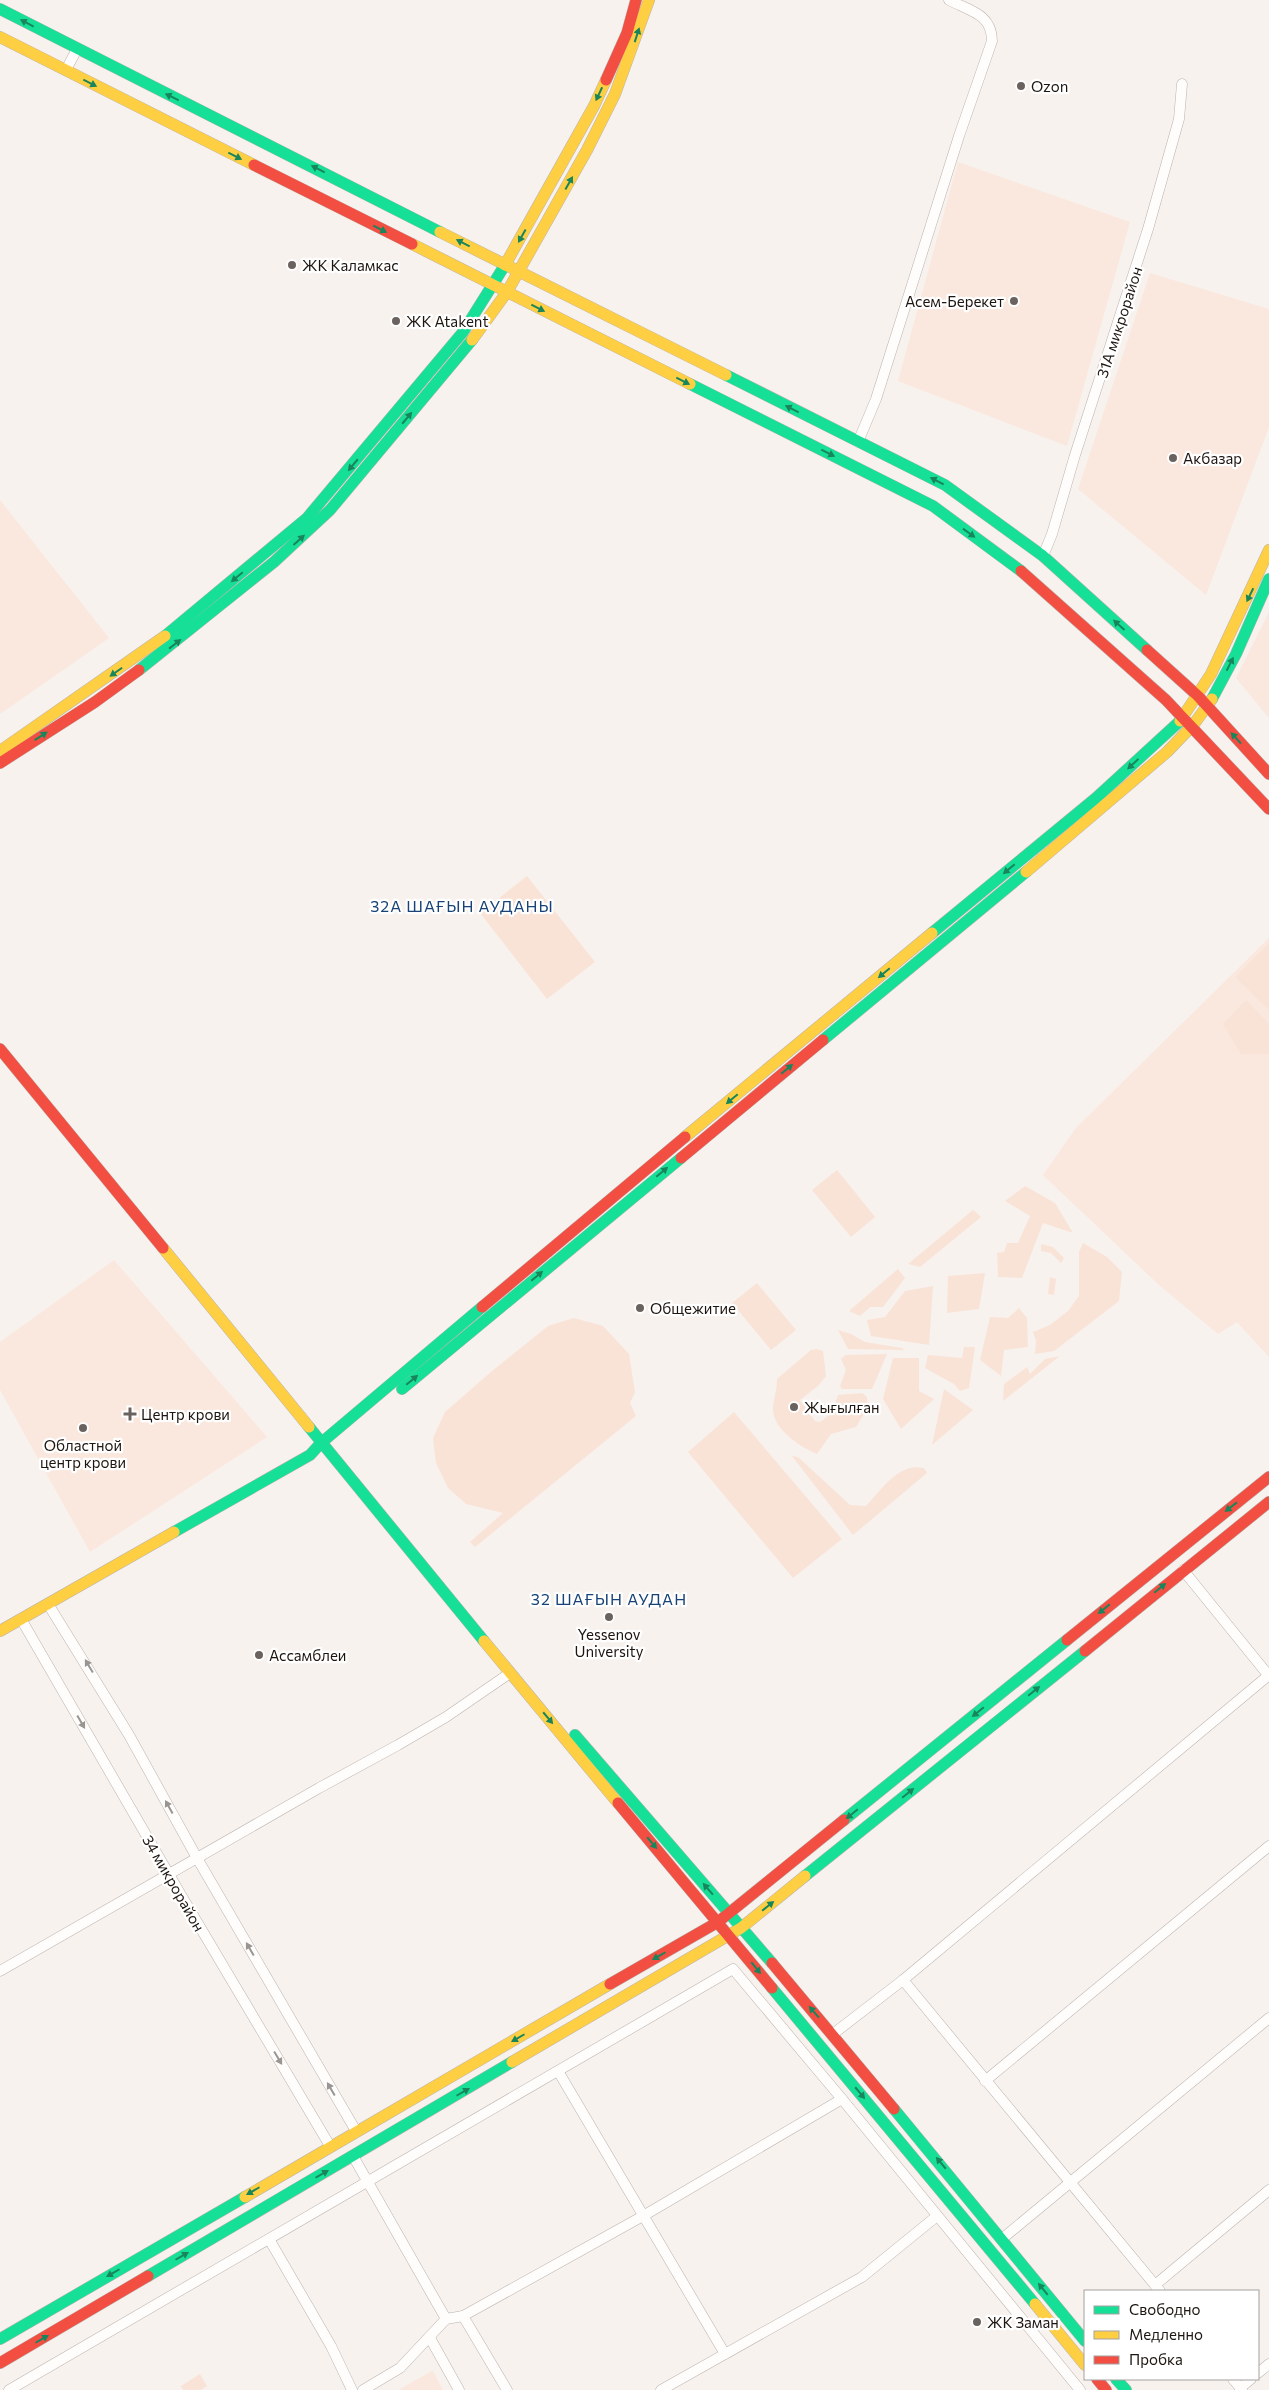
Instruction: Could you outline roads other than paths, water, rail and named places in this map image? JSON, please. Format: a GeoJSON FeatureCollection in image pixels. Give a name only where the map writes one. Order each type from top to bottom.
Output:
{"type":"FeatureCollection","features":[{"type":"Feature","properties":{"kind":"main road"},"geometry":{"type":"LineString","coordinates":[[0,750],[162,640],[307,518],[346,474],[463,332],[494,285],[594,106],[627,33],[636,0]]}},
{"type":"Feature","properties":{"kind":"main road"},"geometry":{"type":"LineString","coordinates":[[0,763],[95,702],[150,663],[303,536],[330,510],[462,354],[507,292],[588,150],[615,94],[649,0]]}},
{"type":"Feature","properties":{"kind":"main road"},"geometry":{"type":"LineString","coordinates":[[0,9],[945,485],[1036,566],[1198,696],[1269,774]]}},
{"type":"Feature","properties":{"kind":"main road"},"geometry":{"type":"LineString","coordinates":[[0,37],[933,506],[1036,566],[1184,717],[1269,809]]}},
{"type":"Feature","properties":{"kind":"main road"},"geometry":{"type":"LineString","coordinates":[[327,1444],[574,1228],[1096,798],[1184,717],[1215,666],[1269,550]]}},
{"type":"Feature","properties":{"kind":"main road"},"geometry":{"type":"LineString","coordinates":[[0,1631],[310,1456],[327,1444],[1118,795],[1192,726],[1207,706],[1250,623],[1269,579]]}},
{"type":"Feature","properties":{"kind":"main road"},"geometry":{"type":"LineString","coordinates":[[0,1037],[510,1673],[1084,2363]]}},
{"type":"Feature","properties":{"kind":"main road"},"geometry":{"type":"LineString","coordinates":[[0,1049],[327,1444],[833,2034],[1003,2238],[1084,2340]]}},
{"type":"Feature","properties":{"kind":"main road"},"geometry":{"type":"LineString","coordinates":[[0,2339],[718,1922],[1269,1477]]}},
{"type":"Feature","properties":{"kind":"main road"},"geometry":{"type":"LineString","coordinates":[[0,2363],[730,1936],[1269,1502]]}},
{"type":"Feature","properties":{"kind":"main road"},"geometry":{"type":"LineString","coordinates":[[1098,2380],[1106,2390]]}},
{"type":"Feature","properties":{"kind":"main road"},"geometry":{"type":"LineString","coordinates":[[1117,2380],[1126,2390]]}},
{"type":"Feature","properties":{"kind":"street"},"geometry":{"type":"LineString","coordinates":[[858,442],[876,399],[959,136],[992,41],[992,30],[987,19],[949,0]]}},
{"type":"Feature","properties":{"kind":"street"},"geometry":{"type":"LineString","coordinates":[[66,70],[77,49]]}},
{"type":"Feature","properties":{"kind":"street","name":"31А микрорайон"},"geometry":{"type":"LineString","coordinates":[[1036,566],[1052,534],[1075,454],[1148,229],[1179,119],[1182,84]]}},
{"type":"Feature","properties":{"kind":"street"},"geometry":{"type":"LineString","coordinates":[[833,2034],[903,1980],[1269,1676],[1183,1570]]}},
{"type":"Feature","properties":{"kind":"street"},"geometry":{"type":"LineString","coordinates":[[48,1604],[130,1735],[198,1858],[356,2131]]}},
{"type":"Feature","properties":{"kind":"street","name":"34 микрорайон"},"geometry":{"type":"LineString","coordinates":[[21,1619],[330,2146]]}},
{"type":"Feature","properties":{"kind":"street"},"geometry":{"type":"LineString","coordinates":[[0,1971],[446,1717],[510,1673]]}},
{"type":"Feature","properties":{"kind":"street"},"geometry":{"type":"LineString","coordinates":[[985,2081],[1269,1846]]}},
{"type":"Feature","properties":{"kind":"street"},"geometry":{"type":"LineString","coordinates":[[9,2390],[733,1970],[842,2099],[1080,2390]]}},
{"type":"Feature","properties":{"kind":"street"},"geometry":{"type":"LineString","coordinates":[[903,1980],[1157,2288],[1269,2190]]}},
{"type":"Feature","properties":{"kind":"street"},"geometry":{"type":"LineString","coordinates":[[759,2000],[773,1989]]}},
{"type":"Feature","properties":{"kind":"street"},"geometry":{"type":"LineString","coordinates":[[1003,2238],[1269,2018]]}},
{"type":"Feature","properties":{"kind":"street"},"geometry":{"type":"LineString","coordinates":[[558,2071],[725,2354]]}},
{"type":"Feature","properties":{"kind":"street"},"geometry":{"type":"LineString","coordinates":[[363,2390],[400,2368],[446,2319],[463,2316],[644,2216],[842,2099]]}},
{"type":"Feature","properties":{"kind":"street"},"geometry":{"type":"LineString","coordinates":[[353,2156],[446,2319]]}},
{"type":"Feature","properties":{"kind":"street"},"geometry":{"type":"LineString","coordinates":[[661,2390],[862,2277],[937,2216]]}},
{"type":"Feature","properties":{"kind":"street"},"geometry":{"type":"LineString","coordinates":[[269,2239],[331,2346],[352,2390]]}},
{"type":"Feature","properties":{"kind":"street"},"geometry":{"type":"LineString","coordinates":[[463,2316],[507,2390]]}},
{"type":"Feature","properties":{"kind":"street"},"geometry":{"type":"LineString","coordinates":[[430,2338],[459,2390]]}},
{"type":"Feature","properties":{"kind":"street"},"geometry":{"type":"LineString","coordinates":[[1259,2372],[1269,2364]]}},
{"type":"Feature","properties":{"kind":"street"},"geometry":{"type":"LineString","coordinates":[[1241,2389],[1250,2380]]}},
{"type":"Feature","properties":{"kind":"place","name":"Ozon"},"geometry":{"type":"Point","coordinates":[1021,86]}},
{"type":"Feature","properties":{"kind":"place","name":"ЖК Каламкас"},"geometry":{"type":"Point","coordinates":[292,265]}},
{"type":"Feature","properties":{"kind":"place","name":"Асем-Берекет"},"geometry":{"type":"Point","coordinates":[1014,301]}},
{"type":"Feature","properties":{"kind":"place","name":"ЖК Atakent"},"geometry":{"type":"Point","coordinates":[396,321]}},
{"type":"Feature","properties":{"kind":"place","name":"Акбазар"},"geometry":{"type":"Point","coordinates":[1173,458]}},
{"type":"Feature","properties":{"kind":"place","name":"Общежитие"},"geometry":{"type":"Point","coordinates":[640,1308]}},
{"type":"Feature","properties":{"kind":"place","name":"Жығылған"},"geometry":{"type":"Point","coordinates":[794,1407]}},
{"type":"Feature","properties":{"kind":"place","name":"Центр крови"},"geometry":{"type":"Point","coordinates":[130,1414]}},
{"type":"Feature","properties":{"kind":"place","name":"Областной центр крови"},"geometry":{"type":"Point","coordinates":[83,1428]}},
{"type":"Feature","properties":{"kind":"place","name":"Yessenov University"},"geometry":{"type":"Point","coordinates":[609,1617]}},
{"type":"Feature","properties":{"kind":"place","name":"Ассамблеи"},"geometry":{"type":"Point","coordinates":[259,1655]}},
{"type":"Feature","properties":{"kind":"place","name":"ЖК Заман"},"geometry":{"type":"Point","coordinates":[977,2322]}},
{"type":"Feature","properties":{"kind":"district","name":"32А ШАҒЫН АУДАНЫ"},"geometry":{"type":"Point","coordinates":[462,905]}},
{"type":"Feature","properties":{"kind":"district","name":"32 ШАҒЫН АУДАН"},"geometry":{"type":"Point","coordinates":[609,1598]}}]}
